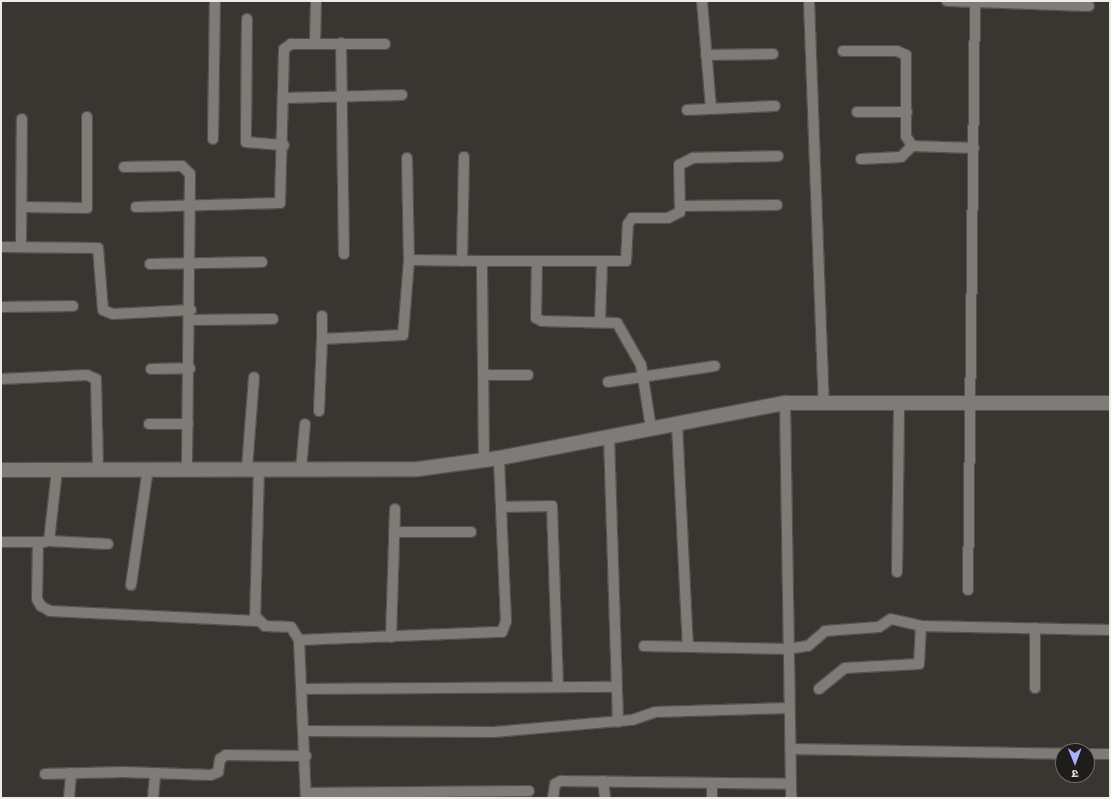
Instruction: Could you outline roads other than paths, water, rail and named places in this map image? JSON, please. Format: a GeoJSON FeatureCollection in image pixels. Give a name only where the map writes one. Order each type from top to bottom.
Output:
{"type":"FeatureCollection","features":[{"type":"Feature","properties":{"kind":"street"},"geometry":{"type":"LineString","coordinates":[[213,139],[215,1]]}},
{"type":"Feature","properties":{"kind":"street"},"geometry":{"type":"LineString","coordinates":[[315,43],[316,1]]}},
{"type":"Feature","properties":{"kind":"street"},"geometry":{"type":"LineString","coordinates":[[702,1],[711,108]]}},
{"type":"Feature","properties":{"kind":"street"},"geometry":{"type":"LineString","coordinates":[[810,1],[824,403]]}},
{"type":"Feature","properties":{"kind":"street"},"geometry":{"type":"LineString","coordinates":[[947,1],[976,3],[1072,3],[1089,6]]}},
{"type":"Feature","properties":{"kind":"street"},"geometry":{"type":"LineString","coordinates":[[968,590],[973,402],[976,3]]}},
{"type":"Feature","properties":{"kind":"street"},"geometry":{"type":"LineString","coordinates":[[247,19],[246,142],[284,145]]}},
{"type":"Feature","properties":{"kind":"street"},"geometry":{"type":"LineString","coordinates":[[341,43],[344,254]]}},
{"type":"Feature","properties":{"kind":"street"},"geometry":{"type":"LineString","coordinates":[[136,207],[280,203],[284,145],[284,49],[291,44],[385,44]]}},
{"type":"Feature","properties":{"kind":"street"},"geometry":{"type":"LineString","coordinates":[[843,51],[897,51],[906,55],[907,143],[912,146],[974,148]]}},
{"type":"Feature","properties":{"kind":"street"},"geometry":{"type":"LineString","coordinates":[[706,55],[773,54]]}},
{"type":"Feature","properties":{"kind":"street"},"geometry":{"type":"LineString","coordinates":[[284,98],[342,98],[402,95]]}},
{"type":"Feature","properties":{"kind":"street"},"geometry":{"type":"LineString","coordinates":[[687,110],[775,106]]}},
{"type":"Feature","properties":{"kind":"street"},"geometry":{"type":"LineString","coordinates":[[857,112],[907,112]]}},
{"type":"Feature","properties":{"kind":"street"},"geometry":{"type":"LineString","coordinates":[[22,207],[87,208],[87,117]]}},
{"type":"Feature","properties":{"kind":"street"},"geometry":{"type":"LineString","coordinates":[[21,247],[22,119]]}},
{"type":"Feature","properties":{"kind":"street"},"geometry":{"type":"LineString","coordinates":[[861,159],[901,157],[912,146]]}},
{"type":"Feature","properties":{"kind":"street"},"geometry":{"type":"LineString","coordinates":[[409,260],[602,263],[626,261],[628,224],[632,218],[675,216],[682,206],[679,165],[693,158],[778,156]]}},
{"type":"Feature","properties":{"kind":"street"},"geometry":{"type":"LineString","coordinates":[[462,261],[464,157]]}},
{"type":"Feature","properties":{"kind":"street"},"geometry":{"type":"LineString","coordinates":[[322,339],[403,335],[409,260],[407,158]]}},
{"type":"Feature","properties":{"kind":"street"},"geometry":{"type":"LineString","coordinates":[[124,167],[188,168],[193,206],[187,468]]}},
{"type":"Feature","properties":{"kind":"street"},"geometry":{"type":"LineString","coordinates":[[682,206],[777,205]]}},
{"type":"Feature","properties":{"kind":"street"},"geometry":{"type":"LineString","coordinates":[[1,247],[98,248],[100,304],[106,312],[274,319]]}},
{"type":"Feature","properties":{"kind":"street"},"geometry":{"type":"LineString","coordinates":[[482,261],[484,460]]}},
{"type":"Feature","properties":{"kind":"street"},"geometry":{"type":"LineString","coordinates":[[537,261],[535,316],[538,320],[600,320],[617,323],[622,328],[645,377],[651,428]]}},
{"type":"Feature","properties":{"kind":"street"},"geometry":{"type":"LineString","coordinates":[[150,264],[262,262]]}},
{"type":"Feature","properties":{"kind":"street"},"geometry":{"type":"LineString","coordinates":[[600,320],[602,263]]}},
{"type":"Feature","properties":{"kind":"street"},"geometry":{"type":"LineString","coordinates":[[1,307],[73,306]]}},
{"type":"Feature","properties":{"kind":"street"},"geometry":{"type":"LineString","coordinates":[[320,411],[322,316]]}},
{"type":"Feature","properties":{"kind":"street"},"geometry":{"type":"LineString","coordinates":[[608,382],[715,366]]}},
{"type":"Feature","properties":{"kind":"street"},"geometry":{"type":"LineString","coordinates":[[151,369],[190,368]]}},
{"type":"Feature","properties":{"kind":"street"},"geometry":{"type":"LineString","coordinates":[[1,379],[87,375],[96,379],[98,470]]}},
{"type":"Feature","properties":{"kind":"street"},"geometry":{"type":"LineString","coordinates":[[483,375],[528,375]]}},
{"type":"Feature","properties":{"kind":"street"},"geometry":{"type":"LineString","coordinates":[[254,377],[253,468],[256,621]]}},
{"type":"Feature","properties":{"kind":"street"},"geometry":{"type":"LineString","coordinates":[[785,403],[791,798]]}},
{"type":"Feature","properties":{"kind":"street"},"geometry":{"type":"LineString","coordinates":[[1,470],[187,468],[418,469],[499,458],[785,403],[1110,403]]}},
{"type":"Feature","properties":{"kind":"street"},"geometry":{"type":"LineString","coordinates":[[897,572],[899,403]]}},
{"type":"Feature","properties":{"kind":"street"},"geometry":{"type":"LineString","coordinates":[[149,424],[188,424]]}},
{"type":"Feature","properties":{"kind":"street"},"geometry":{"type":"LineString","coordinates":[[301,468],[306,424]]}},
{"type":"Feature","properties":{"kind":"street"},"geometry":{"type":"LineString","coordinates":[[677,424],[688,647]]}},
{"type":"Feature","properties":{"kind":"street"},"geometry":{"type":"LineString","coordinates":[[609,436],[618,722]]}},
{"type":"Feature","properties":{"kind":"street"},"geometry":{"type":"LineString","coordinates":[[299,640],[502,632],[506,621],[499,458]]}},
{"type":"Feature","properties":{"kind":"street"},"geometry":{"type":"LineString","coordinates":[[131,585],[148,469]]}},
{"type":"Feature","properties":{"kind":"street"},"geometry":{"type":"LineString","coordinates":[[57,470],[43,542],[37,599],[41,606],[50,611],[256,621],[264,626],[291,627],[299,640],[303,689],[306,795],[502,795],[528,791]]}},
{"type":"Feature","properties":{"kind":"street"},"geometry":{"type":"LineString","coordinates":[[501,507],[552,506],[558,687]]}},
{"type":"Feature","properties":{"kind":"street"},"geometry":{"type":"LineString","coordinates":[[391,637],[395,509]]}},
{"type":"Feature","properties":{"kind":"street"},"geometry":{"type":"LineString","coordinates":[[394,532],[471,532]]}},
{"type":"Feature","properties":{"kind":"street"},"geometry":{"type":"LineString","coordinates":[[1,542],[108,544]]}},
{"type":"Feature","properties":{"kind":"street"},"geometry":{"type":"LineString","coordinates":[[644,646],[788,649],[808,646],[824,631],[879,627],[891,619],[921,626],[1110,630]]}},
{"type":"Feature","properties":{"kind":"street"},"geometry":{"type":"LineString","coordinates":[[818,689],[845,668],[919,664],[921,626]]}},
{"type":"Feature","properties":{"kind":"street"},"geometry":{"type":"LineString","coordinates":[[1035,628],[1035,688]]}},
{"type":"Feature","properties":{"kind":"street"},"geometry":{"type":"LineString","coordinates":[[303,689],[618,687]]}},
{"type":"Feature","properties":{"kind":"street"},"geometry":{"type":"LineString","coordinates":[[304,731],[494,732],[618,722],[654,712],[789,708]]}},
{"type":"Feature","properties":{"kind":"street"},"geometry":{"type":"LineString","coordinates":[[790,749],[1055,754]]}},
{"type":"Feature","properties":{"kind":"street"},"geometry":{"type":"LineString","coordinates":[[1095,754],[1110,754]]}},
{"type":"Feature","properties":{"kind":"street"},"geometry":{"type":"LineString","coordinates":[[45,774],[215,774],[220,759],[226,755],[306,756]]}},
{"type":"Feature","properties":{"kind":"street"},"geometry":{"type":"LineString","coordinates":[[69,798],[71,773]]}},
{"type":"Feature","properties":{"kind":"street"},"geometry":{"type":"LineString","coordinates":[[153,798],[155,773]]}},
{"type":"Feature","properties":{"kind":"street"},"geometry":{"type":"LineString","coordinates":[[553,798],[555,784],[561,781],[791,784]]}},
{"type":"Feature","properties":{"kind":"street"},"geometry":{"type":"LineString","coordinates":[[603,781],[605,798]]}},
{"type":"Feature","properties":{"kind":"street"},"geometry":{"type":"LineString","coordinates":[[712,784],[712,798]]}}]}
